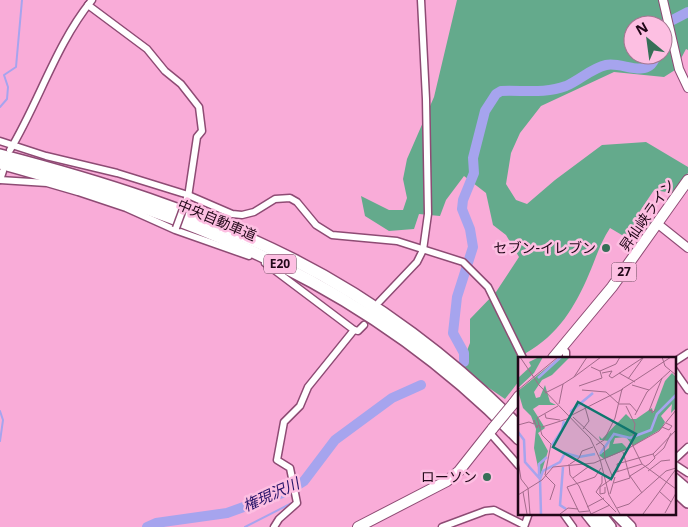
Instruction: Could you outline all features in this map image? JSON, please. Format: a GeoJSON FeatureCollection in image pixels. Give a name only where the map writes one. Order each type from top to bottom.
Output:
{"type":"FeatureCollection","features":[{"type":"Feature","properties":{"kind":"highway","name":"中央自動車道"},"geometry":{"type":"LineString","coordinates":[[7,150],[210,222],[292,259],[334,282],[400,326],[490,399],[518,425]]}},
{"type":"Feature","properties":{"kind":"highway","name":"中央自動車道"},"geometry":{"type":"LineString","coordinates":[[1,167],[118,197],[241,244],[297,272],[361,310],[455,378],[518,438]]}},
{"type":"Feature","properties":{"kind":"highway"},"geometry":{"type":"LineString","coordinates":[[490,399],[518,421]]}},
{"type":"Feature","properties":{"kind":"highway"},"geometry":{"type":"LineString","coordinates":[[676,475],[688,484]]}},
{"type":"Feature","properties":{"kind":"highway"},"geometry":{"type":"LineString","coordinates":[[676,481],[688,491]]}},
{"type":"Feature","properties":{"kind":"highway"},"geometry":{"type":"LineString","coordinates":[[676,486],[688,496]]}},
{"type":"Feature","properties":{"kind":"highway"},"geometry":{"type":"LineString","coordinates":[[676,491],[688,502]]}},
{"type":"Feature","properties":{"kind":"highway"},"geometry":{"type":"LineString","coordinates":[[580,514],[590,527]]}},
{"type":"Feature","properties":{"kind":"highway"},"geometry":{"type":"LineString","coordinates":[[588,514],[598,527]]}},
{"type":"Feature","properties":{"kind":"highway"},"geometry":{"type":"LineString","coordinates":[[600,514],[610,527]]}},
{"type":"Feature","properties":{"kind":"highway"},"geometry":{"type":"LineString","coordinates":[[617,514],[630,527]]}},
{"type":"Feature","properties":{"kind":"main road","name":"昇仙峡ライン"},"geometry":{"type":"LineString","coordinates":[[564,354],[688,180]]}},
{"type":"Feature","properties":{"kind":"main road"},"geometry":{"type":"LineString","coordinates":[[358,527],[447,481],[459,471],[516,400]]}},
{"type":"Feature","properties":{"kind":"street"},"geometry":{"type":"LineString","coordinates":[[379,302],[412,268],[423,250],[429,199],[421,0]]}},
{"type":"Feature","properties":{"kind":"street"},"geometry":{"type":"LineString","coordinates":[[663,0],[679,69],[688,88]]}},
{"type":"Feature","properties":{"kind":"street"},"geometry":{"type":"LineString","coordinates":[[7,150],[34,106],[55,62],[90,2],[147,49],[165,70],[181,84],[199,107],[202,131],[198,137],[188,197],[176,229]]}},
{"type":"Feature","properties":{"kind":"street"},"geometry":{"type":"LineString","coordinates":[[0,141],[7,150],[117,173],[232,214],[242,215],[254,212],[275,199],[290,198],[297,202],[316,225],[332,235],[397,241],[463,262],[488,287],[523,357]]}},
{"type":"Feature","properties":{"kind":"street"},"geometry":{"type":"LineString","coordinates":[[1,167],[0,180],[47,183],[78,192],[126,208],[265,263],[354,330],[358,331],[364,325]]}},
{"type":"Feature","properties":{"kind":"street"},"geometry":{"type":"LineString","coordinates":[[658,224],[688,248]]}},
{"type":"Feature","properties":{"kind":"street"},"geometry":{"type":"LineString","coordinates":[[274,527],[278,520],[294,508],[298,499],[290,468],[277,460],[284,422],[300,406],[308,387],[354,330]]}},
{"type":"Feature","properties":{"kind":"street"},"geometry":{"type":"LineString","coordinates":[[676,361],[688,353]]}},
{"type":"Feature","properties":{"kind":"street"},"geometry":{"type":"LineString","coordinates":[[676,373],[688,390]]}},
{"type":"Feature","properties":{"kind":"street"},"geometry":{"type":"LineString","coordinates":[[492,430],[518,465]]}},
{"type":"Feature","properties":{"kind":"street"},"geometry":{"type":"LineString","coordinates":[[676,460],[688,447]]}},
{"type":"Feature","properties":{"kind":"street"},"geometry":{"type":"LineString","coordinates":[[676,464],[688,473]]}},
{"type":"Feature","properties":{"kind":"street"},"geometry":{"type":"LineString","coordinates":[[442,527],[485,511],[494,510],[524,526],[529,514]]}},
{"type":"Feature","properties":{"kind":"street"},"geometry":{"type":"LineString","coordinates":[[564,514],[573,527]]}},
{"type":"Feature","properties":{"kind":"green space"},"geometry":{"type":"Polygon","coordinates":[[[457,0],[688,0],[688,50],[686,49],[675,70],[664,77],[614,72],[541,106],[520,133],[511,153],[506,184],[516,200],[527,204],[555,180],[602,145],[646,142],[688,167],[688,173],[672,193],[654,190],[638,214],[653,223],[632,241],[610,228],[578,298],[564,319],[547,338],[526,353],[525,357],[518,357],[518,382],[505,399],[460,368],[470,343],[470,319],[496,292],[519,257],[506,235],[493,225],[486,193],[464,176],[446,200],[440,216],[419,214],[414,229],[389,231],[365,216],[361,196],[389,210],[403,210],[407,198],[403,179],[407,159],[434,97],[457,0]]]}},
{"type":"Feature","properties":{"kind":"waterway"},"geometry":{"type":"LineString","coordinates":[[0,107],[7,99],[8,87],[4,75],[16,67],[22,0]]}},
{"type":"Feature","properties":{"kind":"waterway","name":"権現沢川"},"geometry":{"type":"LineString","coordinates":[[673,20],[688,12]]}},
{"type":"Feature","properties":{"kind":"waterway","name":"権現沢川"},"geometry":{"type":"LineString","coordinates":[[464,362],[464,353],[453,333],[457,297],[473,247],[470,229],[462,209],[463,200],[474,173],[473,158],[485,111],[496,94],[501,91],[542,91],[558,88],[566,86],[606,65],[613,64],[642,69],[650,65]]}},
{"type":"Feature","properties":{"kind":"waterway","name":"権現沢川"},"geometry":{"type":"LineString","coordinates":[[147,527],[156,523],[227,513],[288,491],[304,481],[335,440],[392,398],[421,385]]}},
{"type":"Feature","properties":{"kind":"waterway"},"geometry":{"type":"LineString","coordinates":[[0,411],[3,420],[0,441]]}},
{"type":"Feature","properties":{"kind":"waterway"},"geometry":{"type":"LineString","coordinates":[[297,495],[304,481]]}},
{"type":"Feature","properties":{"kind":"waterway"},"geometry":{"type":"LineString","coordinates":[[245,527],[292,503]]}},
{"type":"Feature","properties":{"kind":"place","name":"セブン-イレブン"},"geometry":{"type":"Point","coordinates":[606,248]}},
{"type":"Feature","properties":{"kind":"place","name":"ローソン"},"geometry":{"type":"Point","coordinates":[487,477]}}]}
